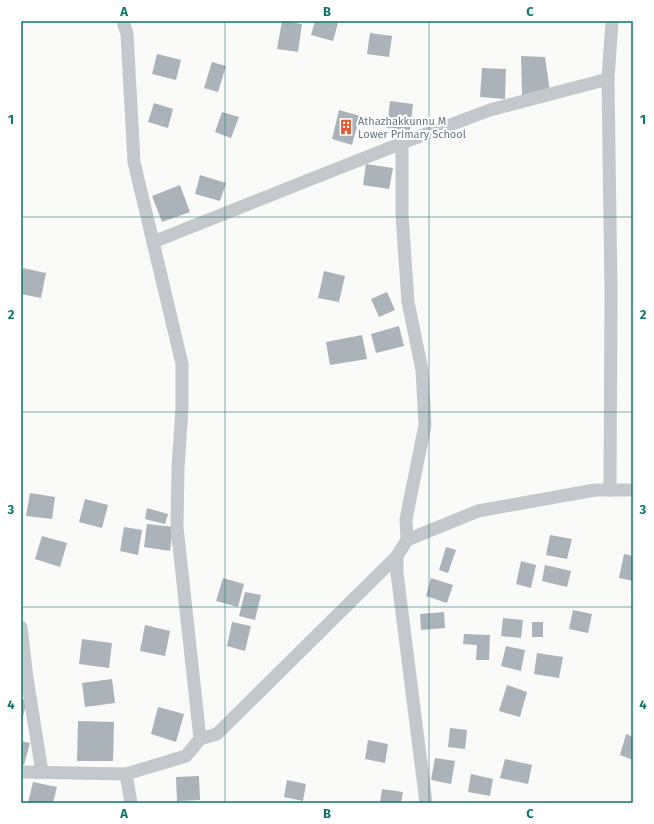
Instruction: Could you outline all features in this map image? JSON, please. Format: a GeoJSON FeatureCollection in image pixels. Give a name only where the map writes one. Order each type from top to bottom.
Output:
{"type":"FeatureCollection","features":[{"type":"Feature","properties":{"kind":"street"},"geometry":{"type":"LineString","coordinates":[[123,21],[127,34],[134,162],[182,364],[182,408],[178,468],[177,527],[200,740]]}},
{"type":"Feature","properties":{"kind":"street"},"geometry":{"type":"LineString","coordinates":[[610,490],[611,292],[608,79],[612,21]]}},
{"type":"Feature","properties":{"kind":"street"},"geometry":{"type":"LineString","coordinates":[[153,242],[402,143],[490,110],[608,79]]}},
{"type":"Feature","properties":{"kind":"street"},"geometry":{"type":"LineString","coordinates":[[21,772],[126,774],[186,756],[200,740],[217,734],[397,556],[407,540],[406,519],[425,425],[422,370],[408,302],[402,216],[402,143]]}},
{"type":"Feature","properties":{"kind":"street"},"geometry":{"type":"LineString","coordinates":[[407,540],[478,512],[595,490],[633,490]]}},
{"type":"Feature","properties":{"kind":"street"},"geometry":{"type":"LineString","coordinates":[[397,556],[397,573],[426,803]]}},
{"type":"Feature","properties":{"kind":"street"},"geometry":{"type":"LineString","coordinates":[[21,627],[27,678],[42,772]]}},
{"type":"Feature","properties":{"kind":"street"},"geometry":{"type":"LineString","coordinates":[[126,774],[131,803]]}},
{"type":"Feature","properties":{"kind":"building"},"geometry":{"type":"Polygon","coordinates":[[[282,21],[302,24],[298,52],[277,49],[282,21]]]}},
{"type":"Feature","properties":{"kind":"building"},"geometry":{"type":"Polygon","coordinates":[[[315,21],[331,21],[338,23],[333,41],[311,35],[315,21]]]}},
{"type":"Feature","properties":{"kind":"building"},"geometry":{"type":"Polygon","coordinates":[[[370,33],[392,36],[389,57],[367,54],[370,33]]]}},
{"type":"Feature","properties":{"kind":"building"},"geometry":{"type":"Polygon","coordinates":[[[157,54],[181,60],[176,80],[152,74],[157,54]]]}},
{"type":"Feature","properties":{"kind":"building"},"geometry":{"type":"Polygon","coordinates":[[[521,56],[545,57],[550,92],[522,95],[521,56]]]}},
{"type":"Feature","properties":{"kind":"building"},"geometry":{"type":"Polygon","coordinates":[[[212,62],[226,66],[218,92],[204,88],[212,62]]]}},
{"type":"Feature","properties":{"kind":"building"},"geometry":{"type":"Polygon","coordinates":[[[482,68],[506,69],[505,99],[480,97],[482,68]]]}},
{"type":"Feature","properties":{"kind":"building"},"geometry":{"type":"Polygon","coordinates":[[[390,101],[413,104],[410,130],[387,128],[390,101]]]}},
{"type":"Feature","properties":{"kind":"building"},"geometry":{"type":"Polygon","coordinates":[[[154,103],[173,109],[168,128],[148,122],[154,103]]]}},
{"type":"Feature","properties":{"kind":"building","name":"Athazhakkunnu M Lower Primary School"},"geometry":{"type":"Polygon","coordinates":[[[339,110],[360,116],[352,145],[332,139],[339,110]]]}},
{"type":"Feature","properties":{"kind":"building"},"geometry":{"type":"Polygon","coordinates":[[[222,112],[239,117],[231,138],[215,132],[222,112]]]}},
{"type":"Feature","properties":{"kind":"building"},"geometry":{"type":"Polygon","coordinates":[[[366,164],[393,168],[389,189],[363,185],[366,164]]]}},
{"type":"Feature","properties":{"kind":"building"},"geometry":{"type":"Polygon","coordinates":[[[200,175],[226,183],[220,201],[195,194],[200,175]]]}},
{"type":"Feature","properties":{"kind":"building"},"geometry":{"type":"Polygon","coordinates":[[[180,185],[190,212],[162,222],[152,196],[180,185]]]}},
{"type":"Feature","properties":{"kind":"building"},"geometry":{"type":"Polygon","coordinates":[[[23,268],[46,273],[41,298],[21,294],[21,276],[23,268]]]}},
{"type":"Feature","properties":{"kind":"building"},"geometry":{"type":"Polygon","coordinates":[[[324,271],[345,276],[339,302],[318,298],[324,271]]]}},
{"type":"Feature","properties":{"kind":"building"},"geometry":{"type":"Polygon","coordinates":[[[387,292],[395,310],[379,317],[371,299],[387,292]]]}},
{"type":"Feature","properties":{"kind":"building"},"geometry":{"type":"Polygon","coordinates":[[[399,326],[404,346],[376,353],[371,334],[399,326]]]}},
{"type":"Feature","properties":{"kind":"building"},"geometry":{"type":"Polygon","coordinates":[[[362,335],[367,359],[330,365],[326,342],[362,335]]]}},
{"type":"Feature","properties":{"kind":"building"},"geometry":{"type":"Polygon","coordinates":[[[30,493],[55,497],[52,519],[26,516],[30,493]]]}},
{"type":"Feature","properties":{"kind":"building"},"geometry":{"type":"Polygon","coordinates":[[[85,499],[108,505],[102,528],[79,522],[85,499]]]}},
{"type":"Feature","properties":{"kind":"building"},"geometry":{"type":"Polygon","coordinates":[[[147,508],[168,514],[165,524],[145,519],[147,508]]]}},
{"type":"Feature","properties":{"kind":"building"},"geometry":{"type":"Polygon","coordinates":[[[147,524],[173,527],[170,551],[144,547],[147,524]]]}},
{"type":"Feature","properties":{"kind":"building"},"geometry":{"type":"Polygon","coordinates":[[[124,527],[142,530],[138,555],[120,551],[124,527]]]}},
{"type":"Feature","properties":{"kind":"building"},"geometry":{"type":"Polygon","coordinates":[[[550,535],[572,539],[567,559],[546,555],[550,535]]]}},
{"type":"Feature","properties":{"kind":"building"},"geometry":{"type":"Polygon","coordinates":[[[42,536],[67,543],[60,567],[35,559],[42,536]]]}},
{"type":"Feature","properties":{"kind":"building"},"geometry":{"type":"Polygon","coordinates":[[[446,547],[456,550],[448,573],[439,570],[446,547]]]}},
{"type":"Feature","properties":{"kind":"building"},"geometry":{"type":"Polygon","coordinates":[[[624,554],[633,556],[633,581],[619,578],[624,554]]]}},
{"type":"Feature","properties":{"kind":"building"},"geometry":{"type":"Polygon","coordinates":[[[521,561],[536,565],[531,588],[516,584],[521,561]]]}},
{"type":"Feature","properties":{"kind":"building"},"geometry":{"type":"Polygon","coordinates":[[[545,565],[571,571],[567,587],[542,581],[545,565]]]}},
{"type":"Feature","properties":{"kind":"building"},"geometry":{"type":"Polygon","coordinates":[[[223,578],[244,584],[238,607],[216,601],[223,578]]]}},
{"type":"Feature","properties":{"kind":"building"},"geometry":{"type":"Polygon","coordinates":[[[431,578],[453,585],[447,603],[426,596],[431,578]]]}},
{"type":"Feature","properties":{"kind":"building"},"geometry":{"type":"Polygon","coordinates":[[[245,592],[261,595],[255,620],[239,616],[245,592]]]}},
{"type":"Feature","properties":{"kind":"building"},"geometry":{"type":"Polygon","coordinates":[[[573,610],[592,614],[588,633],[569,629],[573,610]]]}},
{"type":"Feature","properties":{"kind":"building"},"geometry":{"type":"Polygon","coordinates":[[[444,612],[445,628],[421,630],[420,614],[444,612]]]}},
{"type":"Feature","properties":{"kind":"building"},"geometry":{"type":"Polygon","coordinates":[[[503,618],[523,620],[521,638],[501,636],[503,618]]]}},
{"type":"Feature","properties":{"kind":"building"},"geometry":{"type":"Polygon","coordinates":[[[232,622],[251,626],[245,651],[227,646],[232,622]]]}},
{"type":"Feature","properties":{"kind":"building"},"geometry":{"type":"Polygon","coordinates":[[[532,622],[543,622],[543,637],[532,637],[532,622]]]}},
{"type":"Feature","properties":{"kind":"building"},"geometry":{"type":"Polygon","coordinates":[[[145,625],[170,631],[165,656],[140,651],[145,625]]]}},
{"type":"Feature","properties":{"kind":"building"},"geometry":{"type":"Polygon","coordinates":[[[464,634],[490,635],[489,660],[476,660],[477,645],[463,644],[464,634]]]}},
{"type":"Feature","properties":{"kind":"building"},"geometry":{"type":"Polygon","coordinates":[[[82,639],[112,643],[109,668],[79,664],[82,639]]]}},
{"type":"Feature","properties":{"kind":"building"},"geometry":{"type":"Polygon","coordinates":[[[506,646],[525,650],[521,671],[501,666],[506,646]]]}},
{"type":"Feature","properties":{"kind":"building"},"geometry":{"type":"Polygon","coordinates":[[[537,653],[563,657],[559,678],[534,674],[537,653]]]}},
{"type":"Feature","properties":{"kind":"building"},"geometry":{"type":"Polygon","coordinates":[[[112,679],[115,703],[85,707],[82,683],[112,679]]]}},
{"type":"Feature","properties":{"kind":"building"},"geometry":{"type":"Polygon","coordinates":[[[507,685],[527,692],[520,717],[499,711],[507,685]]]}},
{"type":"Feature","properties":{"kind":"building"},"geometry":{"type":"Polygon","coordinates":[[[21,699],[27,700],[22,721],[21,721],[21,699]]]}},
{"type":"Feature","properties":{"kind":"building"},"geometry":{"type":"Polygon","coordinates":[[[158,707],[184,714],[176,742],[151,734],[158,707]]]}},
{"type":"Feature","properties":{"kind":"building"},"geometry":{"type":"Polygon","coordinates":[[[78,721],[114,722],[113,761],[77,761],[78,721]]]}},
{"type":"Feature","properties":{"kind":"building"},"geometry":{"type":"Polygon","coordinates":[[[450,728],[467,730],[465,749],[448,747],[450,728]]]}},
{"type":"Feature","properties":{"kind":"building"},"geometry":{"type":"Polygon","coordinates":[[[626,734],[633,737],[633,760],[620,755],[626,734]]]}},
{"type":"Feature","properties":{"kind":"building"},"geometry":{"type":"Polygon","coordinates":[[[368,740],[388,744],[385,763],[365,759],[368,740]]]}},
{"type":"Feature","properties":{"kind":"building"},"geometry":{"type":"Polygon","coordinates":[[[21,741],[30,743],[24,765],[21,764],[21,741]]]}},
{"type":"Feature","properties":{"kind":"building"},"geometry":{"type":"Polygon","coordinates":[[[435,758],[455,761],[451,784],[431,780],[435,758]]]}},
{"type":"Feature","properties":{"kind":"building"},"geometry":{"type":"Polygon","coordinates":[[[505,759],[532,765],[528,784],[500,778],[505,759]]]}},
{"type":"Feature","properties":{"kind":"building"},"geometry":{"type":"Polygon","coordinates":[[[471,774],[493,779],[490,796],[468,792],[471,774]]]}},
{"type":"Feature","properties":{"kind":"building"},"geometry":{"type":"Polygon","coordinates":[[[199,776],[200,800],[177,801],[176,777],[199,776]]]}},
{"type":"Feature","properties":{"kind":"building"},"geometry":{"type":"Polygon","coordinates":[[[287,780],[306,784],[303,801],[284,797],[287,780]]]}},
{"type":"Feature","properties":{"kind":"building"},"geometry":{"type":"Polygon","coordinates":[[[33,782],[57,787],[53,803],[28,803],[33,782]]]}},
{"type":"Feature","properties":{"kind":"building"},"geometry":{"type":"Polygon","coordinates":[[[382,789],[403,792],[401,803],[380,803],[382,789]]]}},
{"type":"Feature","properties":{"kind":"place","name":"Athazhakkunnu M Lower Primary School"},"geometry":{"type":"Point","coordinates":[346,127]}}]}
